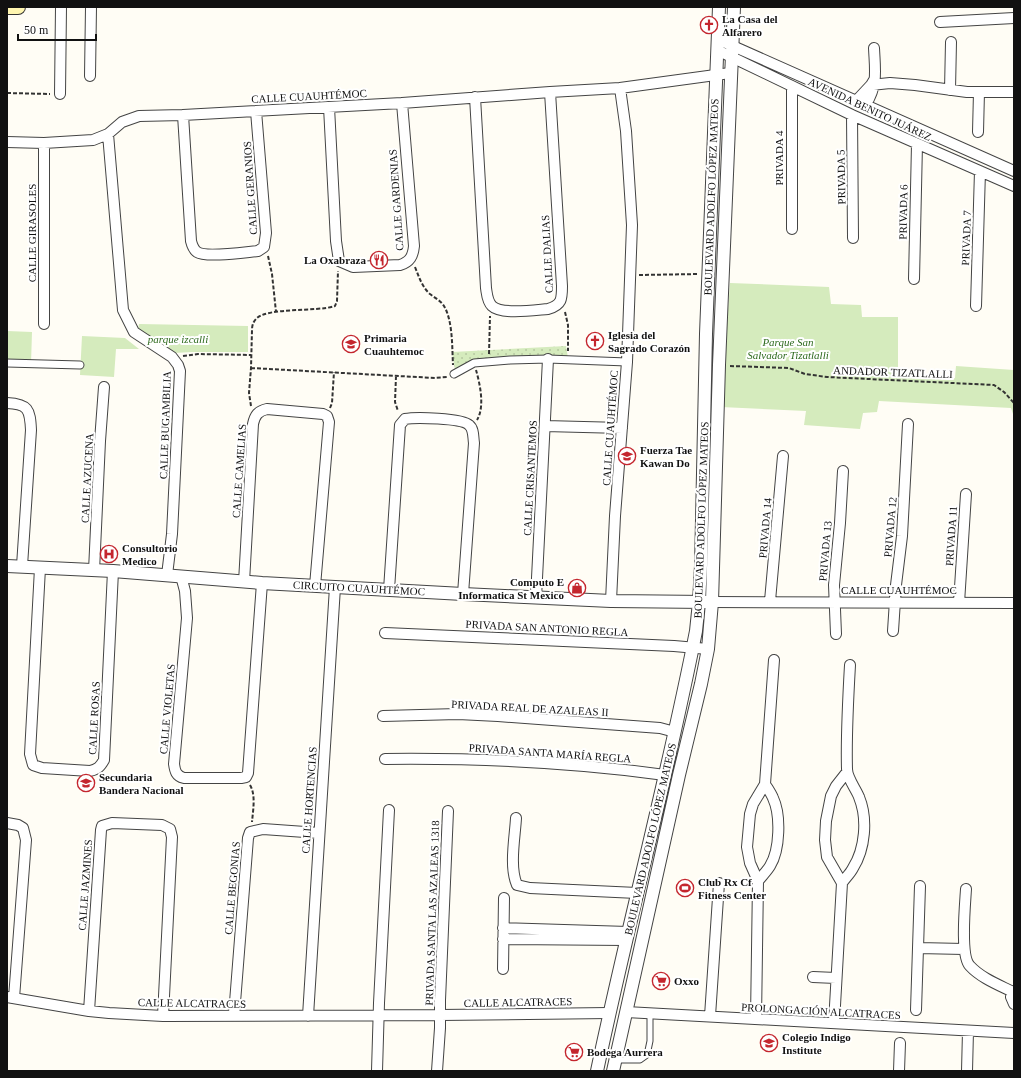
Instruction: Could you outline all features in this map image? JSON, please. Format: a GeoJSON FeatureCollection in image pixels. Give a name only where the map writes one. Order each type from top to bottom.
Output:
{"type":"FeatureCollection","features":[{"type":"Feature","properties":{"kind":"main road"},"geometry":{"type":"LineString","coordinates":[[7,7],[18,7]]}},
{"type":"Feature","properties":{"kind":"street"},"geometry":{"type":"LineString","coordinates":[[60,7],[60,94]]}},
{"type":"Feature","properties":{"kind":"street"},"geometry":{"type":"LineString","coordinates":[[90,76],[91,7]]}},
{"type":"Feature","properties":{"kind":"street","name":"BOULEVARD ADOLFO LÓPEZ MATEOS"},"geometry":{"type":"LineString","coordinates":[[597,1071],[609,1013],[675,732],[693,648],[699,602],[708,274],[719,7]]}},
{"type":"Feature","properties":{"kind":"street","name":"BOULEVARD ADOLFO LÓPEZ MATEOS"},"geometry":{"type":"LineString","coordinates":[[614,1066],[708,649],[712,602],[720,335],[734,7]]}},
{"type":"Feature","properties":{"kind":"street"},"geometry":{"type":"LineString","coordinates":[[940,22],[1014,18]]}},
{"type":"Feature","properties":{"kind":"street"},"geometry":{"type":"LineString","coordinates":[[950,90],[951,42]]}},
{"type":"Feature","properties":{"kind":"street","name":"AVENIDA BENITO JUÁREZ"},"geometry":{"type":"LineString","coordinates":[[717,44],[732,44],[1012,170]]}},
{"type":"Feature","properties":{"kind":"street","name":"AVENIDA BENITO JUÁREZ"},"geometry":{"type":"LineString","coordinates":[[717,44],[731,57],[820,100],[1014,186]]}},
{"type":"Feature","properties":{"kind":"street"},"geometry":{"type":"LineString","coordinates":[[861,102],[872,94],[874,48]]}},
{"type":"Feature","properties":{"kind":"street","name":"CALLE CUAUHTÉMOC"},"geometry":{"type":"LineString","coordinates":[[7,142],[44,143],[93,140],[108,134],[115,127],[131,118],[139,116],[402,103],[620,88],[730,73]]}},
{"type":"Feature","properties":{"kind":"street"},"geometry":{"type":"LineString","coordinates":[[873,82],[915,85],[950,90],[1014,92]]}},
{"type":"Feature","properties":{"kind":"street","name":"PRIVADA 4"},"geometry":{"type":"LineString","coordinates":[[792,86],[792,229]]}},
{"type":"Feature","properties":{"kind":"street"},"geometry":{"type":"LineString","coordinates":[[820,100],[828,87]]}},
{"type":"Feature","properties":{"kind":"street","name":"CALLE CUAUHTÉMOC"},"geometry":{"type":"LineString","coordinates":[[611,601],[627,362],[632,225],[626,131],[620,88]]}},
{"type":"Feature","properties":{"kind":"street","name":"CALLE DALIAS"},"geometry":{"type":"LineString","coordinates":[[490,305],[495,309],[517,311],[548,309],[555,307],[560,302],[562,296],[550,92]]}},
{"type":"Feature","properties":{"kind":"street"},"geometry":{"type":"LineString","coordinates":[[978,132],[979,92]]}},
{"type":"Feature","properties":{"kind":"street"},"geometry":{"type":"LineString","coordinates":[[475,97],[486,288],[490,305]]}},
{"type":"Feature","properties":{"kind":"street","name":"CALLE GARDENIAS"},"geometry":{"type":"LineString","coordinates":[[339,261],[353,266],[400,265],[406,263],[411,258],[414,246],[402,103]]}},
{"type":"Feature","properties":{"kind":"street"},"geometry":{"type":"LineString","coordinates":[[329,107],[336,241],[339,261]]}},
{"type":"Feature","properties":{"kind":"street","name":"CALLE GERANIOS"},"geometry":{"type":"LineString","coordinates":[[183,115],[192,247],[197,252],[208,255],[258,250],[264,247],[266,233],[256,111]]}},
{"type":"Feature","properties":{"kind":"street","name":"PRIVADA 5"},"geometry":{"type":"LineString","coordinates":[[852,115],[853,238]]}},
{"type":"Feature","properties":{"kind":"street","name":"CALLE BUGAMBILIA"},"geometry":{"type":"LineString","coordinates":[[108,134],[123,310],[134,332],[172,357],[178,365],[180,377],[172,534],[167,575]]}},
{"type":"Feature","properties":{"kind":"street","name":"CALLE GIRASOLES"},"geometry":{"type":"LineString","coordinates":[[44,143],[44,324]]}},
{"type":"Feature","properties":{"kind":"street","name":"PRIVADA 6"},"geometry":{"type":"LineString","coordinates":[[914,279],[917,144]]}},
{"type":"Feature","properties":{"kind":"street"},"geometry":{"type":"LineString","coordinates":[[1004,181],[1012,170]]}},
{"type":"Feature","properties":{"kind":"street","name":"PRIVADA 7"},"geometry":{"type":"LineString","coordinates":[[976,306],[980,171]]}},
{"type":"Feature","properties":{"kind":"street"},"geometry":{"type":"LineString","coordinates":[[706,334],[720,335]]}},
{"type":"Feature","properties":{"kind":"street"},"geometry":{"type":"LineString","coordinates":[[454,374],[474,363],[488,361],[548,359],[627,362]]}},
{"type":"Feature","properties":{"kind":"street","name":"CALLE CRISANTEMOS"},"geometry":{"type":"LineString","coordinates":[[536,598],[548,359]]}},
{"type":"Feature","properties":{"kind":"street"},"geometry":{"type":"LineString","coordinates":[[7,363],[80,365]]}},
{"type":"Feature","properties":{"kind":"street","name":"CALLE AZUCENA"},"geometry":{"type":"LineString","coordinates":[[94,570],[104,387]]}},
{"type":"Feature","properties":{"kind":"street"},"geometry":{"type":"LineString","coordinates":[[7,403],[24,406],[29,411],[30,418],[31,430],[22,566]]}},
{"type":"Feature","properties":{"kind":"street","name":"CALLE CAMELIAS"},"geometry":{"type":"LineString","coordinates":[[244,582],[253,424],[256,414],[261,410],[267,409],[316,413],[327,416]]}},
{"type":"Feature","properties":{"kind":"street"},"geometry":{"type":"LineString","coordinates":[[315,586],[329,427],[327,416]]}},
{"type":"Feature","properties":{"kind":"street"},"geometry":{"type":"LineString","coordinates":[[389,590],[399,432],[402,422],[404,420],[417,418],[460,420],[472,428],[474,443],[463,594]]}},
{"type":"Feature","properties":{"kind":"street","name":"PRIVADA 12"},"geometry":{"type":"LineString","coordinates":[[893,631],[902,536],[908,424]]}},
{"type":"Feature","properties":{"kind":"street"},"geometry":{"type":"LineString","coordinates":[[545,426],[622,428]]}},
{"type":"Feature","properties":{"kind":"street","name":"PRIVADA 14"},"geometry":{"type":"LineString","coordinates":[[770,601],[783,456]]}},
{"type":"Feature","properties":{"kind":"street","name":"PRIVADA 13"},"geometry":{"type":"LineString","coordinates":[[836,634],[834,602],[835,564],[840,523],[843,471]]}},
{"type":"Feature","properties":{"kind":"street","name":"PRIVADA 11"},"geometry":{"type":"LineString","coordinates":[[959,602],[966,494]]}},
{"type":"Feature","properties":{"kind":"street","name":"CIRCUITO CUAUHTÉMOC"},"geometry":{"type":"LineString","coordinates":[[7,566],[113,571],[244,582],[536,598],[611,601],[712,602]]}},
{"type":"Feature","properties":{"kind":"street","name":"CALLE ROSAS"},"geometry":{"type":"LineString","coordinates":[[40,568],[30,754],[33,765],[42,768],[90,771],[100,767],[104,760],[113,571]]}},
{"type":"Feature","properties":{"kind":"street","name":"CALLE VIOLETAS"},"geometry":{"type":"LineString","coordinates":[[181,576],[185,591],[187,618],[174,764],[176,773],[180,777],[184,778],[246,777]]}},
{"type":"Feature","properties":{"kind":"street"},"geometry":{"type":"LineString","coordinates":[[246,777],[250,765],[262,583]]}},
{"type":"Feature","properties":{"kind":"street","name":"CALLE HORTENCIAS"},"geometry":{"type":"LineString","coordinates":[[308,1016],[336,587]]}},
{"type":"Feature","properties":{"kind":"street","name":"CALLE CUAUHTÉMOC"},"geometry":{"type":"LineString","coordinates":[[712,602],[1014,603]]}},
{"type":"Feature","properties":{"kind":"street","name":"PRIVADA SAN ANTONIO REGLA"},"geometry":{"type":"LineString","coordinates":[[385,633],[708,649]]}},
{"type":"Feature","properties":{"kind":"street"},"geometry":{"type":"LineString","coordinates":[[756,1019],[758,881],[750,864],[747,847],[750,814],[753,804],[765,784],[774,660]]}},
{"type":"Feature","properties":{"kind":"street"},"geometry":{"type":"LineString","coordinates":[[842,883],[853,869],[859,857],[862,847],[864,826],[864,813],[860,799],[847,772],[850,665]]}},
{"type":"Feature","properties":{"kind":"street","name":"PRIVADA REAL DE AZALEAS II"},"geometry":{"type":"LineString","coordinates":[[383,716],[458,714],[498,716],[660,728],[675,732]]}},
{"type":"Feature","properties":{"kind":"street","name":"PRIVADA SANTA MARÍA REGLA"},"geometry":{"type":"LineString","coordinates":[[385,759],[460,758],[518,760],[665,776]]}},
{"type":"Feature","properties":{"kind":"street"},"geometry":{"type":"LineString","coordinates":[[834,1023],[842,883],[827,857],[824,840],[831,796],[836,786],[847,772]]}},
{"type":"Feature","properties":{"kind":"street"},"geometry":{"type":"LineString","coordinates":[[758,881],[771,865],[775,851],[778,828],[777,811],[773,797],[765,784]]}},
{"type":"Feature","properties":{"kind":"street"},"geometry":{"type":"LineString","coordinates":[[377,1071],[378,1015],[390,810]]}},
{"type":"Feature","properties":{"kind":"street","name":"PRIVADA SANTA LAS AZALEAS 1318"},"geometry":{"type":"LineString","coordinates":[[437,1071],[448,812]]}},
{"type":"Feature","properties":{"kind":"street"},"geometry":{"type":"LineString","coordinates":[[516,818],[513,868],[517,885],[530,888],[637,893]]}},
{"type":"Feature","properties":{"kind":"street"},"geometry":{"type":"LineString","coordinates":[[7,823],[18,825],[23,828],[26,840],[11,998]]}},
{"type":"Feature","properties":{"kind":"street","name":"CALLE JAZMINES"},"geometry":{"type":"LineString","coordinates":[[89,1010],[102,826],[112,823],[162,825],[170,829],[172,838],[163,1016]]}},
{"type":"Feature","properties":{"kind":"street","name":"CALLE BEGONIAS"},"geometry":{"type":"LineString","coordinates":[[234,1015],[246,846],[250,832],[263,829],[319,833]]}},
{"type":"Feature","properties":{"kind":"street"},"geometry":{"type":"LineString","coordinates":[[710,1016],[719,883]]}},
{"type":"Feature","properties":{"kind":"street"},"geometry":{"type":"LineString","coordinates":[[916,1010],[920,886]]}},
{"type":"Feature","properties":{"kind":"street"},"geometry":{"type":"LineString","coordinates":[[966,890],[964,949],[966,960],[970,966],[983,977],[1013,991],[1011,998],[1014,1004]]}},
{"type":"Feature","properties":{"kind":"street"},"geometry":{"type":"LineString","coordinates":[[503,969],[504,898]]}},
{"type":"Feature","properties":{"kind":"street"},"geometry":{"type":"LineString","coordinates":[[503,928],[627,936]]}},
{"type":"Feature","properties":{"kind":"street"},"geometry":{"type":"LineString","coordinates":[[503,939],[627,936]]}},
{"type":"Feature","properties":{"kind":"street"},"geometry":{"type":"LineString","coordinates":[[918,948],[964,949]]}},
{"type":"Feature","properties":{"kind":"street"},"geometry":{"type":"LineString","coordinates":[[813,978],[836,978]]}},
{"type":"Feature","properties":{"kind":"street","name":"CALLE ALCATRACES"},"geometry":{"type":"LineString","coordinates":[[11,998],[110,1013],[163,1016],[609,1013]]}},
{"type":"Feature","properties":{"kind":"street","name":"PROLONGACIÓN ALCATRACES"},"geometry":{"type":"LineString","coordinates":[[626,1012],[1014,1033]]}},
{"type":"Feature","properties":{"kind":"street"},"geometry":{"type":"LineString","coordinates":[[967,1071],[968,1031]]}},
{"type":"Feature","properties":{"kind":"street"},"geometry":{"type":"LineString","coordinates":[[899,1071],[900,1043]]}},
{"type":"Feature","properties":{"kind":"lane"},"geometry":{"type":"LineString","coordinates":[[614,1066],[640,1060],[647,1056],[650,1041],[650,1013]]}},
{"type":"Feature","properties":{"kind":"path"},"geometry":{"type":"LineString","coordinates":[[7,92],[60,94]]}},
{"type":"Feature","properties":{"kind":"path"},"geometry":{"type":"LineString","coordinates":[[264,247],[272,274],[276,312]]}},
{"type":"Feature","properties":{"kind":"path"},"geometry":{"type":"LineString","coordinates":[[251,368],[443,378],[454,374],[447,311],[443,304],[429,293],[423,285],[411,258]]}},
{"type":"Feature","properties":{"kind":"path"},"geometry":{"type":"LineString","coordinates":[[256,414],[251,407],[249,393],[253,324],[257,318],[269,312],[335,306],[337,301],[339,261]]}},
{"type":"Feature","properties":{"kind":"path"},"geometry":{"type":"LineString","coordinates":[[630,275],[708,274]]}},
{"type":"Feature","properties":{"kind":"path"},"geometry":{"type":"LineString","coordinates":[[560,302],[568,325],[568,360]]}},
{"type":"Feature","properties":{"kind":"path"},"geometry":{"type":"LineString","coordinates":[[488,361],[490,305]]}},
{"type":"Feature","properties":{"kind":"path"},"geometry":{"type":"LineString","coordinates":[[172,357],[198,354],[251,355]]}},
{"type":"Feature","properties":{"kind":"path"},"geometry":{"type":"LineString","coordinates":[[472,428],[478,418],[481,393],[474,363]]}},
{"type":"Feature","properties":{"kind":"path","name":"ANDADOR TIZATLALLI"},"geometry":{"type":"LineString","coordinates":[[719,365],[788,368],[805,374],[827,377],[994,385],[1004,392],[1014,403]]}},
{"type":"Feature","properties":{"kind":"path"},"geometry":{"type":"LineString","coordinates":[[327,416],[332,403],[334,372]]}},
{"type":"Feature","properties":{"kind":"path"},"geometry":{"type":"LineString","coordinates":[[396,376],[395,402],[402,422]]}},
{"type":"Feature","properties":{"kind":"path"},"geometry":{"type":"LineString","coordinates":[[246,777],[253,789],[253,810],[250,832]]}},
{"type":"Feature","properties":{"kind":"green space","name":"Parque San Salvador Tizatlalli"},"geometry":{"type":"Polygon","coordinates":[[[730,283],[829,287],[831,304],[861,305],[862,317],[898,317],[898,375],[955,378],[956,366],[1014,370],[1014,417],[1011,408],[879,401],[877,412],[863,413],[860,429],[804,425],[806,411],[721,407],[730,283]]]}},
{"type":"Feature","properties":{"kind":"green space","name":"parque izcalli"},"geometry":{"type":"Polygon","coordinates":[[[139,324],[248,326],[248,352],[174,353],[138,330],[139,324]]]}},
{"type":"Feature","properties":{"kind":"green space"},"geometry":{"type":"Polygon","coordinates":[[[7,331],[32,332],[31,364],[7,363],[7,331]]]}},
{"type":"Feature","properties":{"kind":"green space"},"geometry":{"type":"Polygon","coordinates":[[[82,336],[125,338],[139,349],[116,349],[114,377],[80,375],[82,336]]]}},
{"type":"Feature","properties":{"kind":"green space"},"geometry":{"type":"Polygon","coordinates":[[[566,346],[568,358],[490,358],[455,370],[452,352],[566,346]]]}},
{"type":"Feature","properties":{"kind":"place","name":"La Casa del Alfarero"},"geometry":{"type":"Point","coordinates":[709,25]}},
{"type":"Feature","properties":{"kind":"place","name":"La Oxabraza"},"geometry":{"type":"Point","coordinates":[379,260]}},
{"type":"Feature","properties":{"kind":"place","name":"Iglesia del Sagrado Corazón"},"geometry":{"type":"Point","coordinates":[595,341]}},
{"type":"Feature","properties":{"kind":"place","name":"Primaria Cuauhtemoc"},"geometry":{"type":"Point","coordinates":[351,344]}},
{"type":"Feature","properties":{"kind":"place","name":"Fuerza Tae Kawan Do"},"geometry":{"type":"Point","coordinates":[627,456]}},
{"type":"Feature","properties":{"kind":"place","name":"Consultorio Medico"},"geometry":{"type":"Point","coordinates":[109,554]}},
{"type":"Feature","properties":{"kind":"place","name":"Computo E Informatica St Mexico"},"geometry":{"type":"Point","coordinates":[577,588]}},
{"type":"Feature","properties":{"kind":"place","name":"Secundaria Bandera Nacional"},"geometry":{"type":"Point","coordinates":[86,783]}},
{"type":"Feature","properties":{"kind":"place","name":"Club Rx Cf Fitness Center"},"geometry":{"type":"Point","coordinates":[685,888]}},
{"type":"Feature","properties":{"kind":"place","name":"Oxxo"},"geometry":{"type":"Point","coordinates":[661,981]}},
{"type":"Feature","properties":{"kind":"place","name":"Colegio Indigo Institute"},"geometry":{"type":"Point","coordinates":[769,1043]}},
{"type":"Feature","properties":{"kind":"place","name":"Bodega Aurrera"},"geometry":{"type":"Point","coordinates":[574,1052]}}]}
